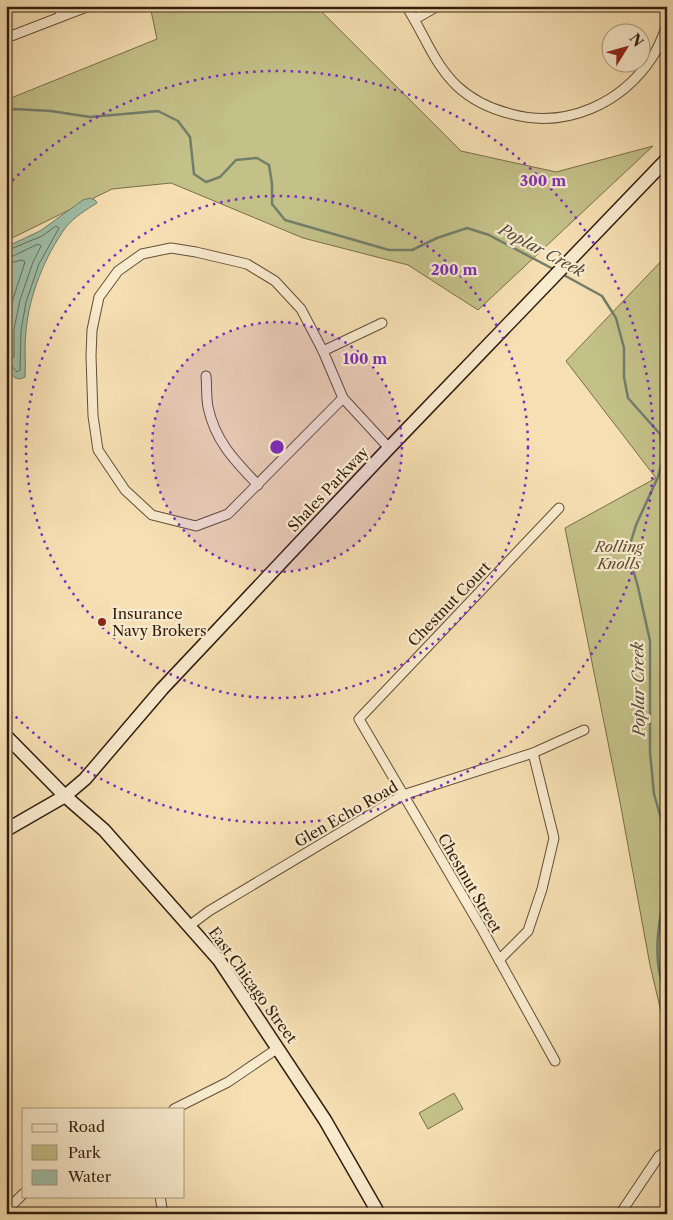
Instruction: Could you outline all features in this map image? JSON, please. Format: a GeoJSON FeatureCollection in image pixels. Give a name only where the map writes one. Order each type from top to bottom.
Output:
{"type":"FeatureCollection","features":[{"type":"Feature","properties":{"kind":"street"},"geometry":{"type":"LineString","coordinates":[[59,6],[61,16]]}},
{"type":"Feature","properties":{"kind":"street"},"geometry":{"type":"LineString","coordinates":[[6,38],[89,6]]}},
{"type":"Feature","properties":{"kind":"street"},"geometry":{"type":"LineString","coordinates":[[406,6],[415,19],[428,49],[443,70],[458,86],[487,106],[523,118],[540,119],[581,113],[594,108],[620,92],[653,56],[667,25]]}},
{"type":"Feature","properties":{"kind":"street"},"geometry":{"type":"LineString","coordinates":[[415,19],[438,6]]}},
{"type":"Feature","properties":{"kind":"street","name":"Shales Parkway"},"geometry":{"type":"LineString","coordinates":[[6,830],[65,796],[85,779],[162,689],[389,448],[427,411],[667,159]]}},
{"type":"Feature","properties":{"kind":"street"},"geometry":{"type":"LineString","coordinates":[[343,398],[228,514],[196,526],[152,515],[125,490],[98,450],[93,416],[91,356],[92,330],[99,297],[118,271],[142,254],[171,248],[247,264],[275,281],[301,309],[323,351],[343,398],[389,448]]}},
{"type":"Feature","properties":{"kind":"street"},"geometry":{"type":"LineString","coordinates":[[323,351],[382,323]]}},
{"type":"Feature","properties":{"kind":"street"},"geometry":{"type":"LineString","coordinates":[[206,376],[207,406],[214,430],[227,451],[258,485]]}},
{"type":"Feature","properties":{"kind":"street","name":"Chestnut Court"},"geometry":{"type":"LineString","coordinates":[[359,719],[559,508]]}},
{"type":"Feature","properties":{"kind":"street","name":"Chestnut Street"},"geometry":{"type":"LineString","coordinates":[[359,719],[499,960],[555,1061]]}},
{"type":"Feature","properties":{"kind":"street","name":"Glen Echo Road"},"geometry":{"type":"LineString","coordinates":[[189,926],[209,911],[402,796],[533,753],[584,730]]}},
{"type":"Feature","properties":{"kind":"street","name":"East Chicago Street"},"geometry":{"type":"LineString","coordinates":[[6,736],[65,796],[104,830],[219,960],[325,1120],[379,1214]]}},
{"type":"Feature","properties":{"kind":"street"},"geometry":{"type":"LineString","coordinates":[[499,960],[528,931],[542,889],[554,838],[533,753]]}},
{"type":"Feature","properties":{"kind":"street"},"geometry":{"type":"LineString","coordinates":[[176,1108],[228,1082],[278,1048]]}},
{"type":"Feature","properties":{"kind":"street"},"geometry":{"type":"LineString","coordinates":[[620,1214],[659,1156],[667,1151]]}},
{"type":"Feature","properties":{"kind":"street"},"geometry":{"type":"LineString","coordinates":[[6,1210],[22,1195]]}},
{"type":"Feature","properties":{"kind":"street"},"geometry":{"type":"LineString","coordinates":[[160,1198],[163,1214]]}},
{"type":"Feature","properties":{"kind":"green space"},"geometry":{"type":"Polygon","coordinates":[[[150,6],[316,6],[461,151],[556,172],[653,146],[478,310],[408,265],[303,238],[171,183],[112,189],[6,241],[6,100],[157,39],[150,6]]]}},
{"type":"Feature","properties":{"kind":"green space","name":"Rolling Knolls"},"geometry":{"type":"Polygon","coordinates":[[[667,255],[667,1037],[650,965],[620,802],[565,528],[656,478],[566,361],[667,255]]]}},
{"type":"Feature","properties":{"kind":"green space"},"geometry":{"type":"Polygon","coordinates":[[[454,1093],[463,1109],[428,1129],[419,1113],[454,1093]]]}},
{"type":"Feature","properties":{"kind":"water"},"geometry":{"type":"Polygon","coordinates":[[[90,198],[97,203],[69,223],[51,250],[39,276],[28,317],[25,342],[25,377],[15,378],[6,367],[6,247],[40,231],[83,200],[90,198]]]}},
{"type":"Feature","properties":{"kind":"waterway","name":"Poplar Creek"},"geometry":{"type":"LineString","coordinates":[[6,113],[14,109],[51,111],[90,117],[158,111],[178,121],[190,137],[194,174],[206,182],[220,177],[236,160],[257,158],[269,165],[272,184],[272,204],[285,220],[389,250],[412,250],[437,238],[467,228],[489,235],[555,270]]}},
{"type":"Feature","properties":{"kind":"waterway","name":"Poplar Creek"},"geometry":{"type":"LineString","coordinates":[[562,274],[602,296],[616,318],[624,348],[624,377],[628,398],[660,434],[664,454],[658,477],[636,525],[628,551],[650,641],[650,752],[654,794],[667,839]]}},
{"type":"Feature","properties":{"kind":"waterway","name":"Poplar Creek"},"geometry":{"type":"LineString","coordinates":[[667,883],[661,911],[657,954],[662,982],[667,996]]}},
{"type":"Feature","properties":{"kind":"place","name":"Insurance Navy Brokers"},"geometry":{"type":"Point","coordinates":[102,622]}}]}
